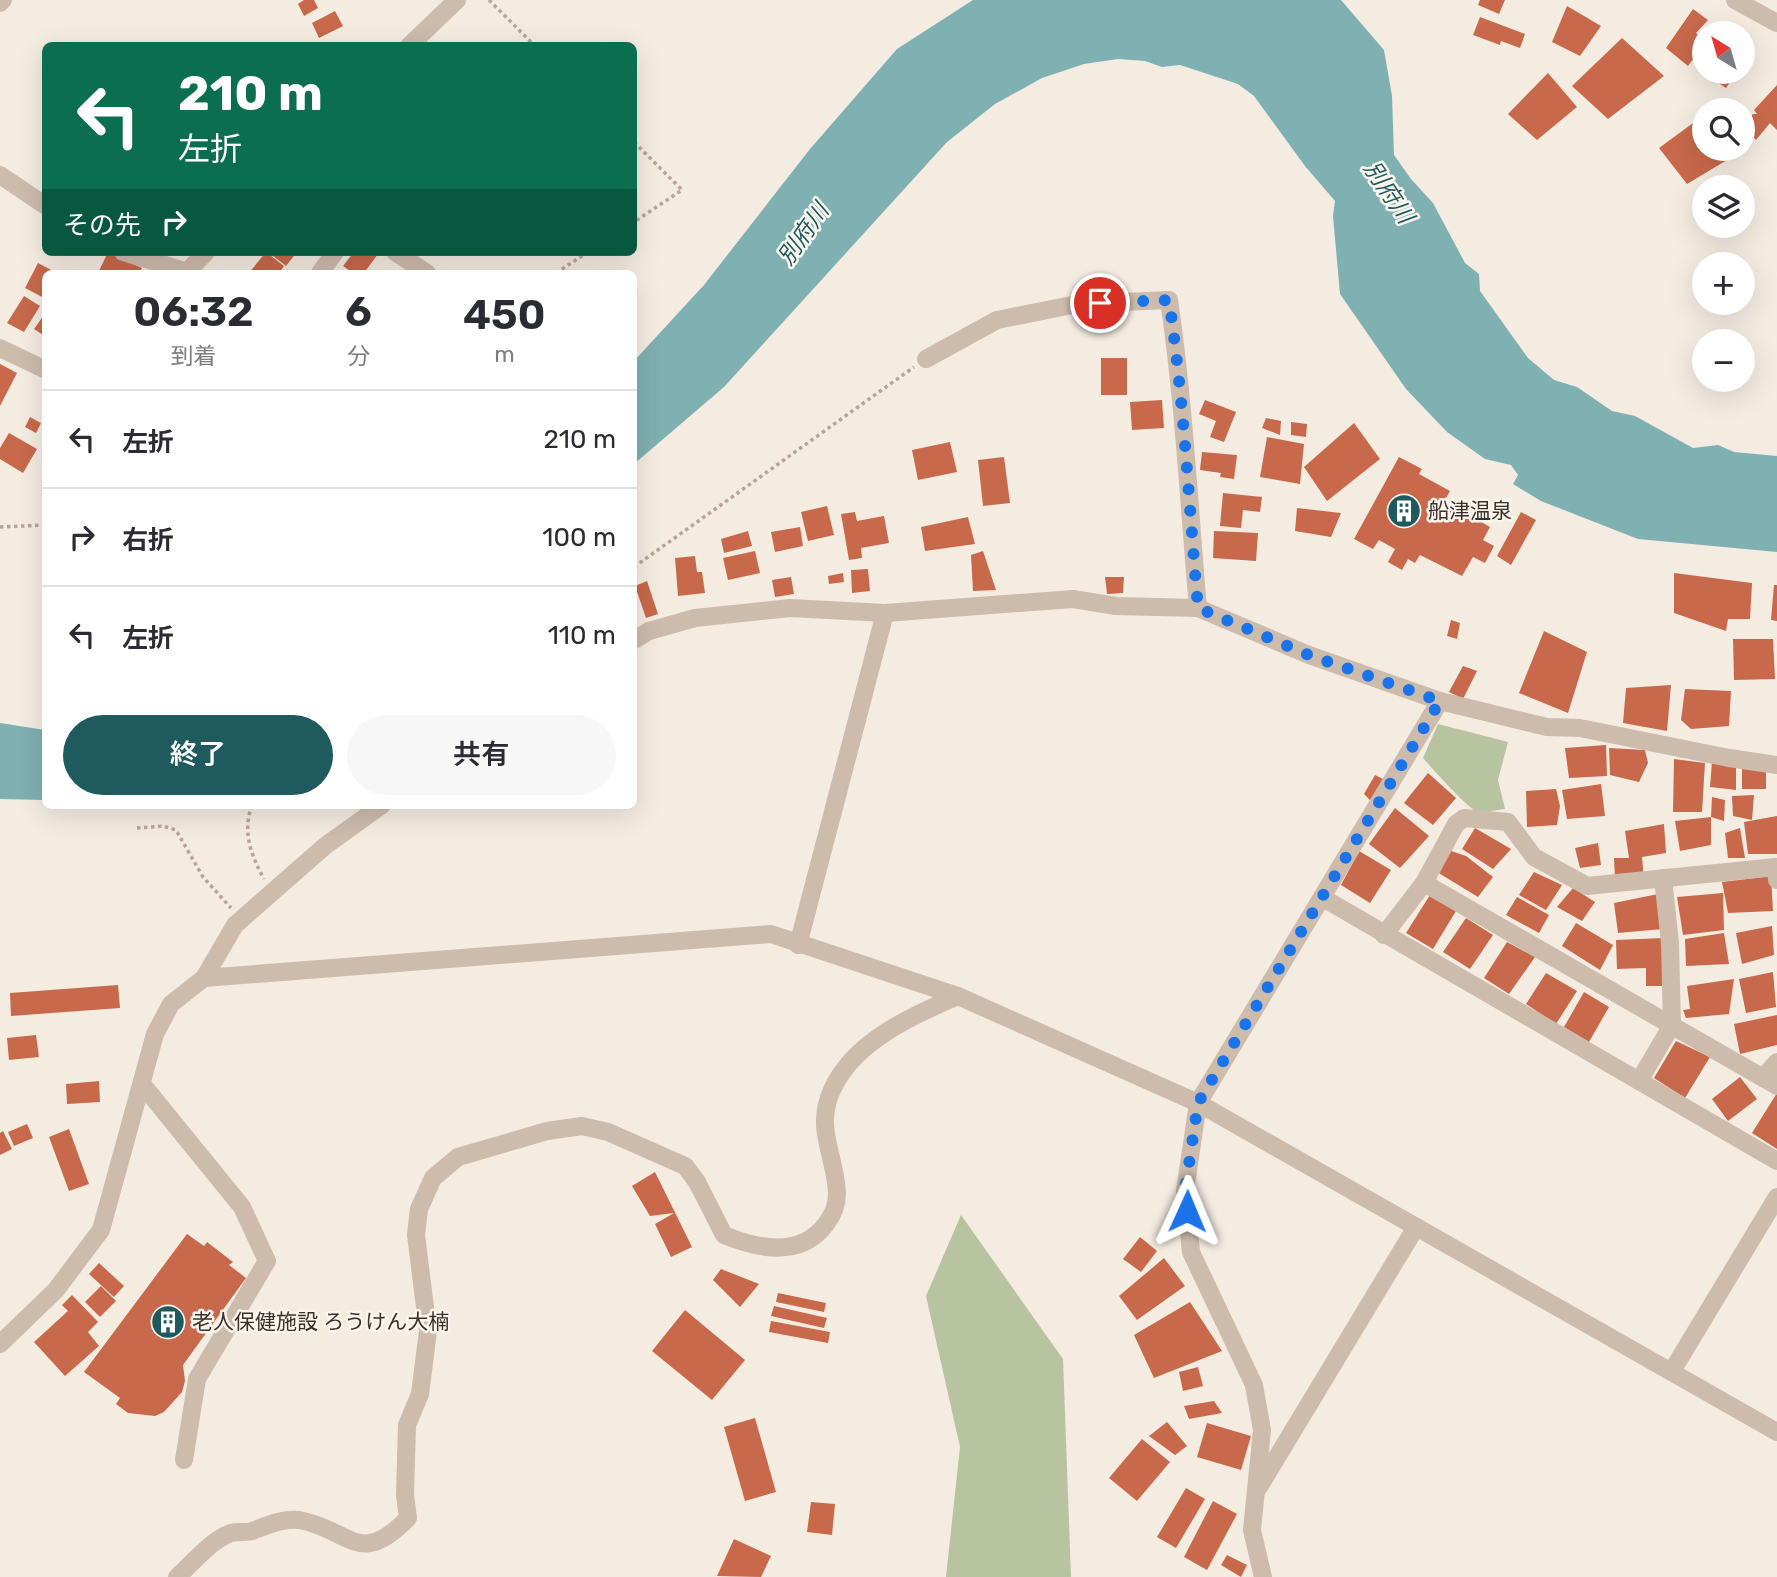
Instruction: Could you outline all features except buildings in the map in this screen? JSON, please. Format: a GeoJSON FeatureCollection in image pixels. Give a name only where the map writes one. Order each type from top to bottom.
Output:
{"type":"FeatureCollection","features":[{"type":"Feature","properties":{"kind":"street"},"geometry":{"type":"LineString","coordinates":[[413,42],[457,0]]}},
{"type":"Feature","properties":{"kind":"street"},"geometry":{"type":"LineString","coordinates":[[1735,0],[1777,23]]}},
{"type":"Feature","properties":{"kind":"street"},"geometry":{"type":"LineString","coordinates":[[0,175],[42,203]]}},
{"type":"Feature","properties":{"kind":"street"},"geometry":{"type":"LineString","coordinates":[[135,256],[179,270]]}},
{"type":"Feature","properties":{"kind":"street"},"geometry":{"type":"LineString","coordinates":[[191,270],[203,256]]}},
{"type":"Feature","properties":{"kind":"street"},"geometry":{"type":"LineString","coordinates":[[401,256],[422,270]]}},
{"type":"Feature","properties":{"kind":"street"},"geometry":{"type":"LineString","coordinates":[[926,359],[997,320],[1077,304],[1169,300],[1178,362],[1198,608]]}},
{"type":"Feature","properties":{"kind":"street"},"geometry":{"type":"LineString","coordinates":[[0,348],[42,368]]}},
{"type":"Feature","properties":{"kind":"street"},"geometry":{"type":"LineString","coordinates":[[637,638],[649,631],[695,618],[790,608],[885,613],[1073,599],[1116,606],[1198,608],[1309,655],[1440,701],[1547,727],[1580,728],[1777,765]]}},
{"type":"Feature","properties":{"kind":"street"},"geometry":{"type":"LineString","coordinates":[[798,945],[885,613]]}},
{"type":"Feature","properties":{"kind":"street"},"geometry":{"type":"LineString","coordinates":[[1263,1577],[1252,1530],[1262,1430],[1254,1384],[1191,1252],[1185,1191],[1198,1103],[1440,701]]}},
{"type":"Feature","properties":{"kind":"street"},"geometry":{"type":"LineString","coordinates":[[0,1344],[56,1290],[101,1230],[155,1034],[171,1004],[204,978],[242,919],[325,846],[376,809]]}},
{"type":"Feature","properties":{"kind":"street"},"geometry":{"type":"LineString","coordinates":[[1384,935],[1424,883],[1456,824],[1464,818],[1508,822],[1534,857],[1587,886],[1776,867],[1777,880]]}},
{"type":"Feature","properties":{"kind":"street"},"geometry":{"type":"LineString","coordinates":[[1639,1081],[1672,1026],[1670,943],[1663,878]]}},
{"type":"Feature","properties":{"kind":"street"},"geometry":{"type":"LineString","coordinates":[[1424,883],[1770,1082],[1777,1062]]}},
{"type":"Feature","properties":{"kind":"street"},"geometry":{"type":"LineString","coordinates":[[1323,898],[1777,1161]]}},
{"type":"Feature","properties":{"kind":"street"},"geometry":{"type":"LineString","coordinates":[[204,978],[771,934],[958,996],[1198,1103],[1777,1432]]}},
{"type":"Feature","properties":{"kind":"street"},"geometry":{"type":"LineString","coordinates":[[177,1577],[216,1542],[232,1533],[251,1532],[264,1525],[297,1520],[351,1543],[374,1543],[391,1536],[408,1518],[405,1495],[407,1425],[420,1394],[428,1331],[416,1235],[419,1209],[433,1178],[458,1157],[547,1131],[582,1126],[608,1132],[685,1166],[697,1182],[724,1234],[744,1243],[775,1248],[801,1244],[819,1234],[834,1215],[837,1195],[823,1121],[831,1091],[844,1068],[884,1035],[958,996]]}},
{"type":"Feature","properties":{"kind":"street"},"geometry":{"type":"LineString","coordinates":[[142,1084],[242,1207],[267,1261],[197,1379],[184,1460]]}},
{"type":"Feature","properties":{"kind":"street"},"geometry":{"type":"LineString","coordinates":[[1672,1371],[1777,1196]]}},
{"type":"Feature","properties":{"kind":"street"},"geometry":{"type":"LineString","coordinates":[[1257,1490],[1416,1227]]}},
{"type":"Feature","properties":{"kind":"path"},"geometry":{"type":"LineString","coordinates":[[489,0],[531,42]]}},
{"type":"Feature","properties":{"kind":"path"},"geometry":{"type":"LineString","coordinates":[[637,145],[682,190],[637,220]]}},
{"type":"Feature","properties":{"kind":"path"},"geometry":{"type":"LineString","coordinates":[[561,270],[582,256]]}},
{"type":"Feature","properties":{"kind":"path"},"geometry":{"type":"LineString","coordinates":[[637,565],[926,359]]}},
{"type":"Feature","properties":{"kind":"path"},"geometry":{"type":"LineString","coordinates":[[0,527],[42,526]]}},
{"type":"Feature","properties":{"kind":"path"},"geometry":{"type":"LineString","coordinates":[[251,809],[247,835],[252,857],[271,893]]}},
{"type":"Feature","properties":{"kind":"path"},"geometry":{"type":"LineString","coordinates":[[137,828],[163,826],[176,830],[203,877],[242,919]]}},
{"type":"Feature","properties":{"kind":"green space"},"geometry":{"type":"Polygon","coordinates":[[[1438,724],[1508,742],[1498,780],[1505,809],[1491,811],[1486,819],[1462,800],[1423,758],[1438,724]]]}},
{"type":"Feature","properties":{"kind":"green space"},"geometry":{"type":"Polygon","coordinates":[[[961,1215],[1063,1359],[1071,1577],[946,1577],[960,1447],[926,1296],[961,1215]]]}},
{"type":"Feature","properties":{"kind":"water","name":"別府川"},"geometry":{"type":"Polygon","coordinates":[[[973,0],[1341,0],[1384,50],[1392,96],[1394,155],[1433,203],[1465,263],[1479,274],[1480,291],[1528,358],[1554,380],[1577,387],[1612,411],[1635,416],[1693,448],[1718,445],[1734,452],[1777,456],[1777,552],[1638,539],[1541,501],[1513,484],[1518,475],[1511,465],[1485,459],[1447,432],[1406,389],[1340,294],[1333,216],[1335,201],[1305,166],[1254,96],[1238,84],[1180,65],[1162,67],[1145,61],[1118,59],[1084,64],[1042,78],[995,104],[947,142],[724,387],[637,461],[637,358],[704,285],[810,149],[897,49],[973,0]]]}},
{"type":"Feature","properties":{"kind":"water"},"geometry":{"type":"Polygon","coordinates":[[[0,723],[42,730],[42,800],[0,799],[0,723]]]}},
{"type":"Feature","properties":{"kind":"place","name":"船津温泉"},"geometry":{"type":"Point","coordinates":[1404,511]}},
{"type":"Feature","properties":{"kind":"place","name":"老人保健施設 ろうけん大楠"},"geometry":{"type":"Point","coordinates":[168,1322]}},
{"type":"Feature","properties":{"kind":"route"},"geometry":{"type":"LineString","coordinates":[[1100,303],[1169,300],[1178,362],[1198,608],[1309,655],[1440,701],[1198,1103],[1185,1191],[1187,1211]]}}]}
